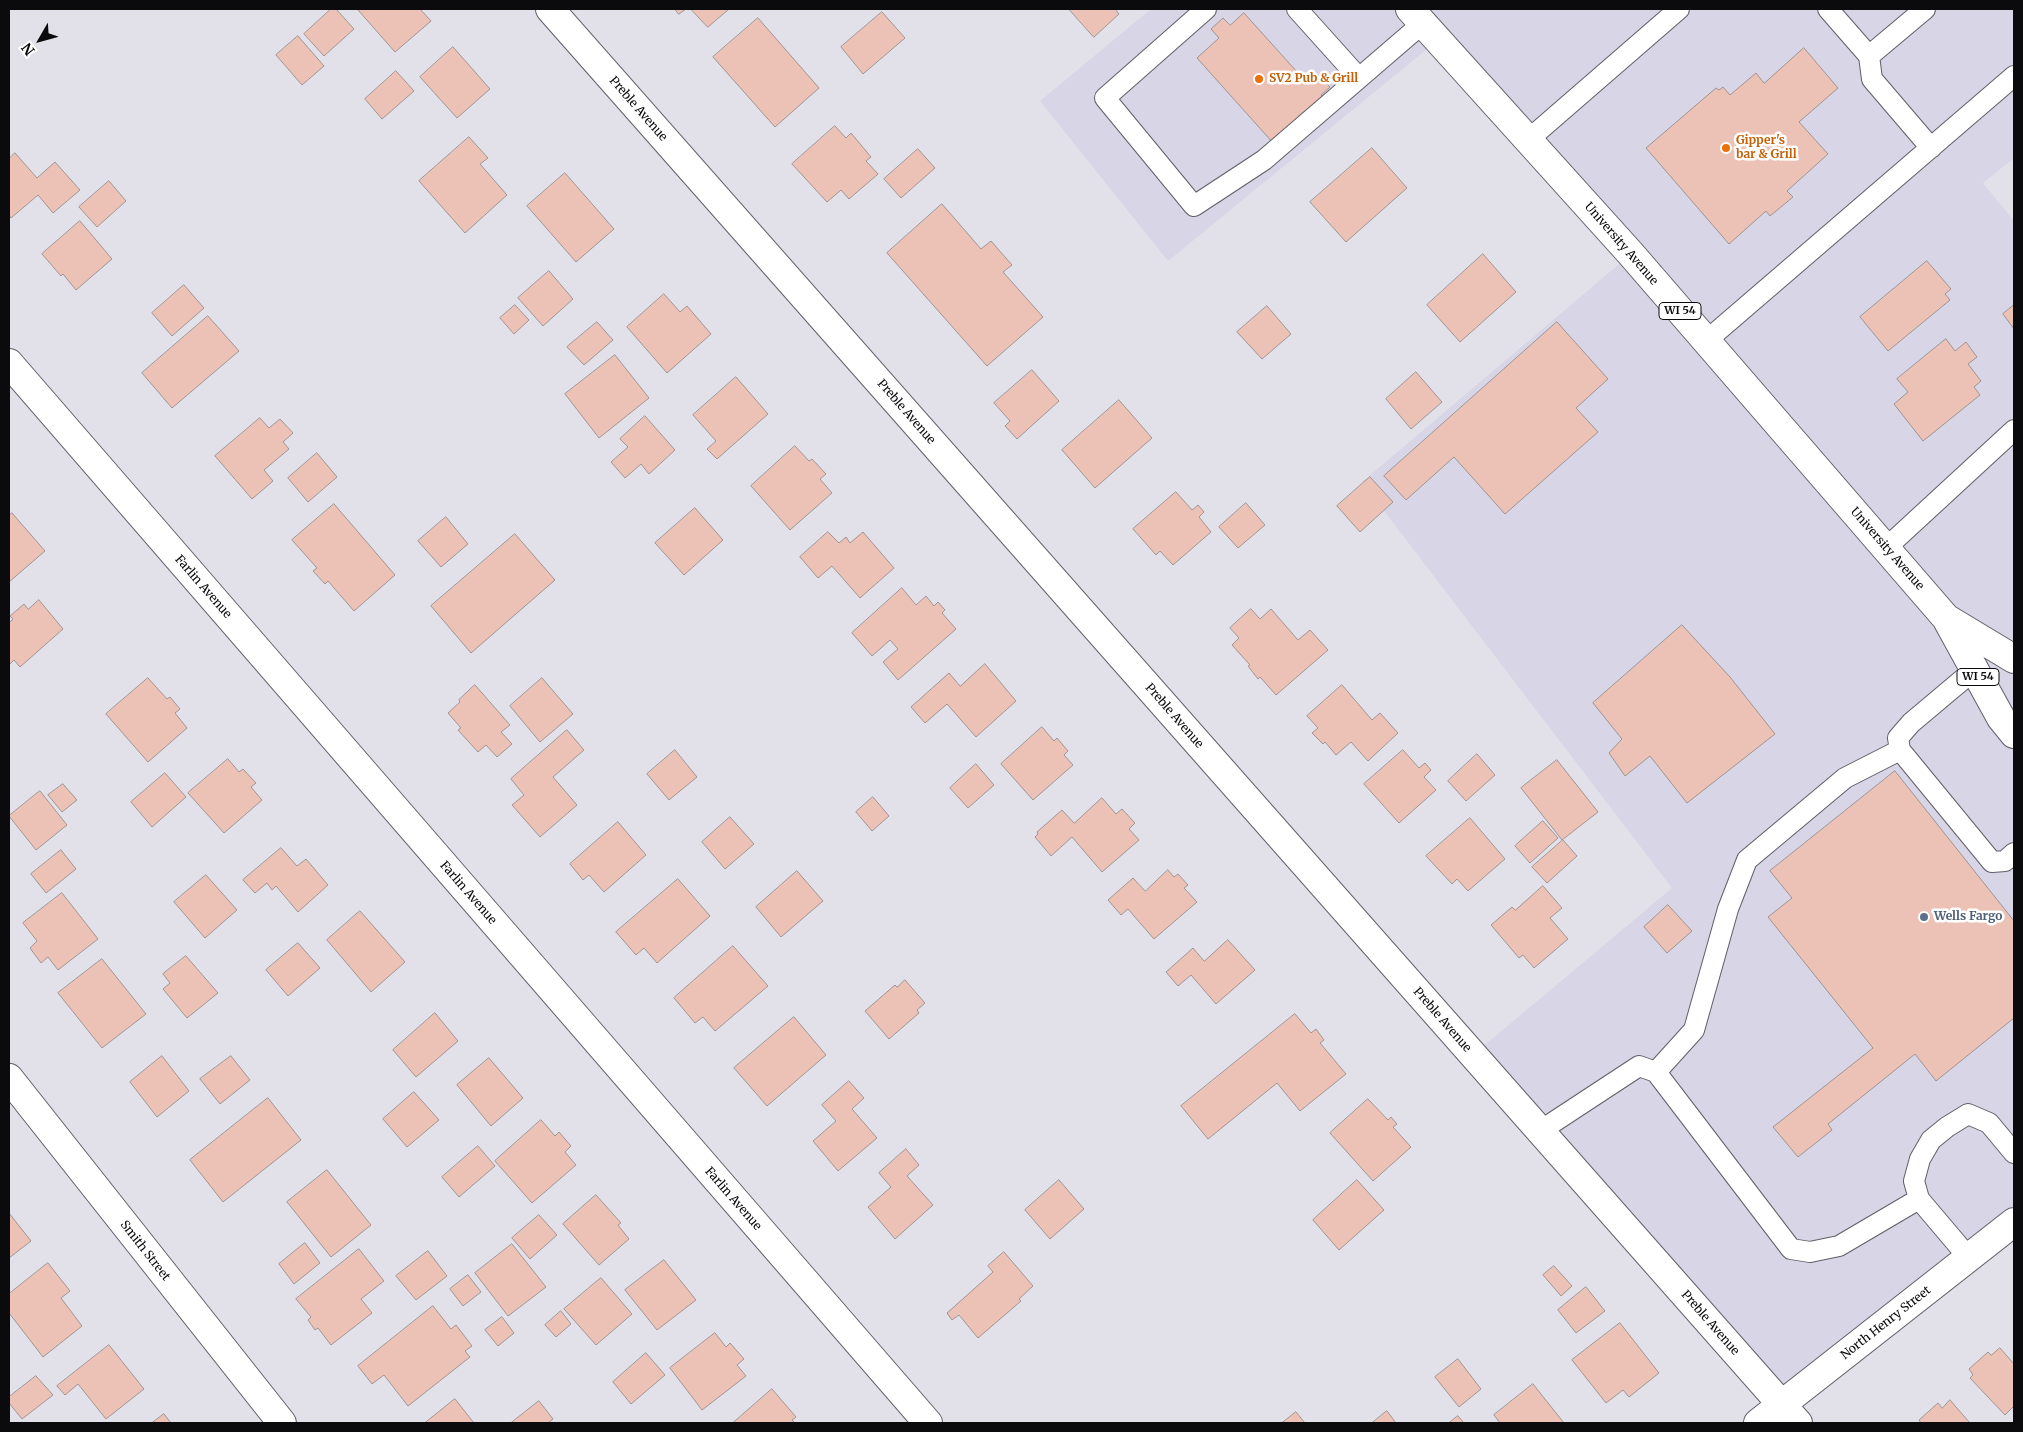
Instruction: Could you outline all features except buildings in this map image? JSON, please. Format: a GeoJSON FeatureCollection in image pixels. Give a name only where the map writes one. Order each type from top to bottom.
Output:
{"type":"FeatureCollection","features":[{"type":"Feature","properties":{"kind":"street","name":"Preble Avenue"},"geometry":{"type":"LineString","coordinates":[[550,9],[1790,1414]]}},
{"type":"Feature","properties":{"kind":"street","name":"University Avenue"},"geometry":{"type":"LineString","coordinates":[[1417,16],[1706,341],[1946,618],[2000,718],[2014,734]]}},
{"type":"Feature","properties":{"kind":"street","name":"Farlin Avenue"},"geometry":{"type":"LineString","coordinates":[[9,363],[928,1423]]}},
{"type":"Feature","properties":{"kind":"street","name":"University Avenue"},"geometry":{"type":"LineString","coordinates":[[1946,618],[2014,658]]}},
{"type":"Feature","properties":{"kind":"street","name":"Smith Street"},"geometry":{"type":"LineString","coordinates":[[9,1078],[282,1423]]}},
{"type":"Feature","properties":{"kind":"street","name":"North Henry Street"},"geometry":{"type":"LineString","coordinates":[[1758,1423],[1790,1414],[1969,1258],[2014,1222]]}},
{"type":"Feature","properties":{"kind":"lane"},"geometry":{"type":"LineString","coordinates":[[1206,9],[1105,98],[1194,206],[1264,160],[1359,78],[1417,16]]}},
{"type":"Feature","properties":{"kind":"lane"},"geometry":{"type":"LineString","coordinates":[[1297,9],[1359,78]]}},
{"type":"Feature","properties":{"kind":"lane"},"geometry":{"type":"LineString","coordinates":[[1528,140],[1679,9]]}},
{"type":"Feature","properties":{"kind":"lane"},"geometry":{"type":"LineString","coordinates":[[1828,9],[1869,56],[1872,79],[1931,148]]}},
{"type":"Feature","properties":{"kind":"lane"},"geometry":{"type":"LineString","coordinates":[[1869,56],[1925,9]]}},
{"type":"Feature","properties":{"kind":"lane"},"geometry":{"type":"LineString","coordinates":[[1706,341],[2014,76]]}},
{"type":"Feature","properties":{"kind":"lane"},"geometry":{"type":"LineString","coordinates":[[1886,548],[2014,430]]}},
{"type":"Feature","properties":{"kind":"lane"},"geometry":{"type":"LineString","coordinates":[[1974,670],[1911,723],[1898,738],[1900,750],[1992,862],[2005,861],[2014,853]]}},
{"type":"Feature","properties":{"kind":"lane"},"geometry":{"type":"LineString","coordinates":[[1656,1072],[1694,1030],[1728,909],[1747,860],[1844,778],[1900,750]]}},
{"type":"Feature","properties":{"kind":"lane"},"geometry":{"type":"LineString","coordinates":[[1540,1131],[1639,1066],[1656,1072],[1791,1249],[1810,1252],[1839,1246],[1919,1199]]}},
{"type":"Feature","properties":{"kind":"lane"},"geometry":{"type":"LineString","coordinates":[[1969,1258],[1919,1199],[1914,1181],[1920,1159],[1931,1140],[1968,1114],[1989,1123],[2014,1153]]}},
{"type":"Feature","properties":{"kind":"shaded area"},"geometry":{"type":"Polygon","coordinates":[[[1151,9],[2014,9],[2014,158],[1983,183],[2014,221],[2014,1222],[1781,1405],[1473,1055],[1672,888],[1362,482],[1631,254],[1438,40],[1168,261],[1040,101],[1151,9]]]}},
{"type":"Feature","properties":{"kind":"place","name":"SV2 Pub & Grill"},"geometry":{"type":"Point","coordinates":[1259,79]}},
{"type":"Feature","properties":{"kind":"place","name":"Gipper's bar & Grill"},"geometry":{"type":"Point","coordinates":[1726,148]}},
{"type":"Feature","properties":{"kind":"place","name":"Wells Fargo"},"geometry":{"type":"Point","coordinates":[1924,917]}}]}
